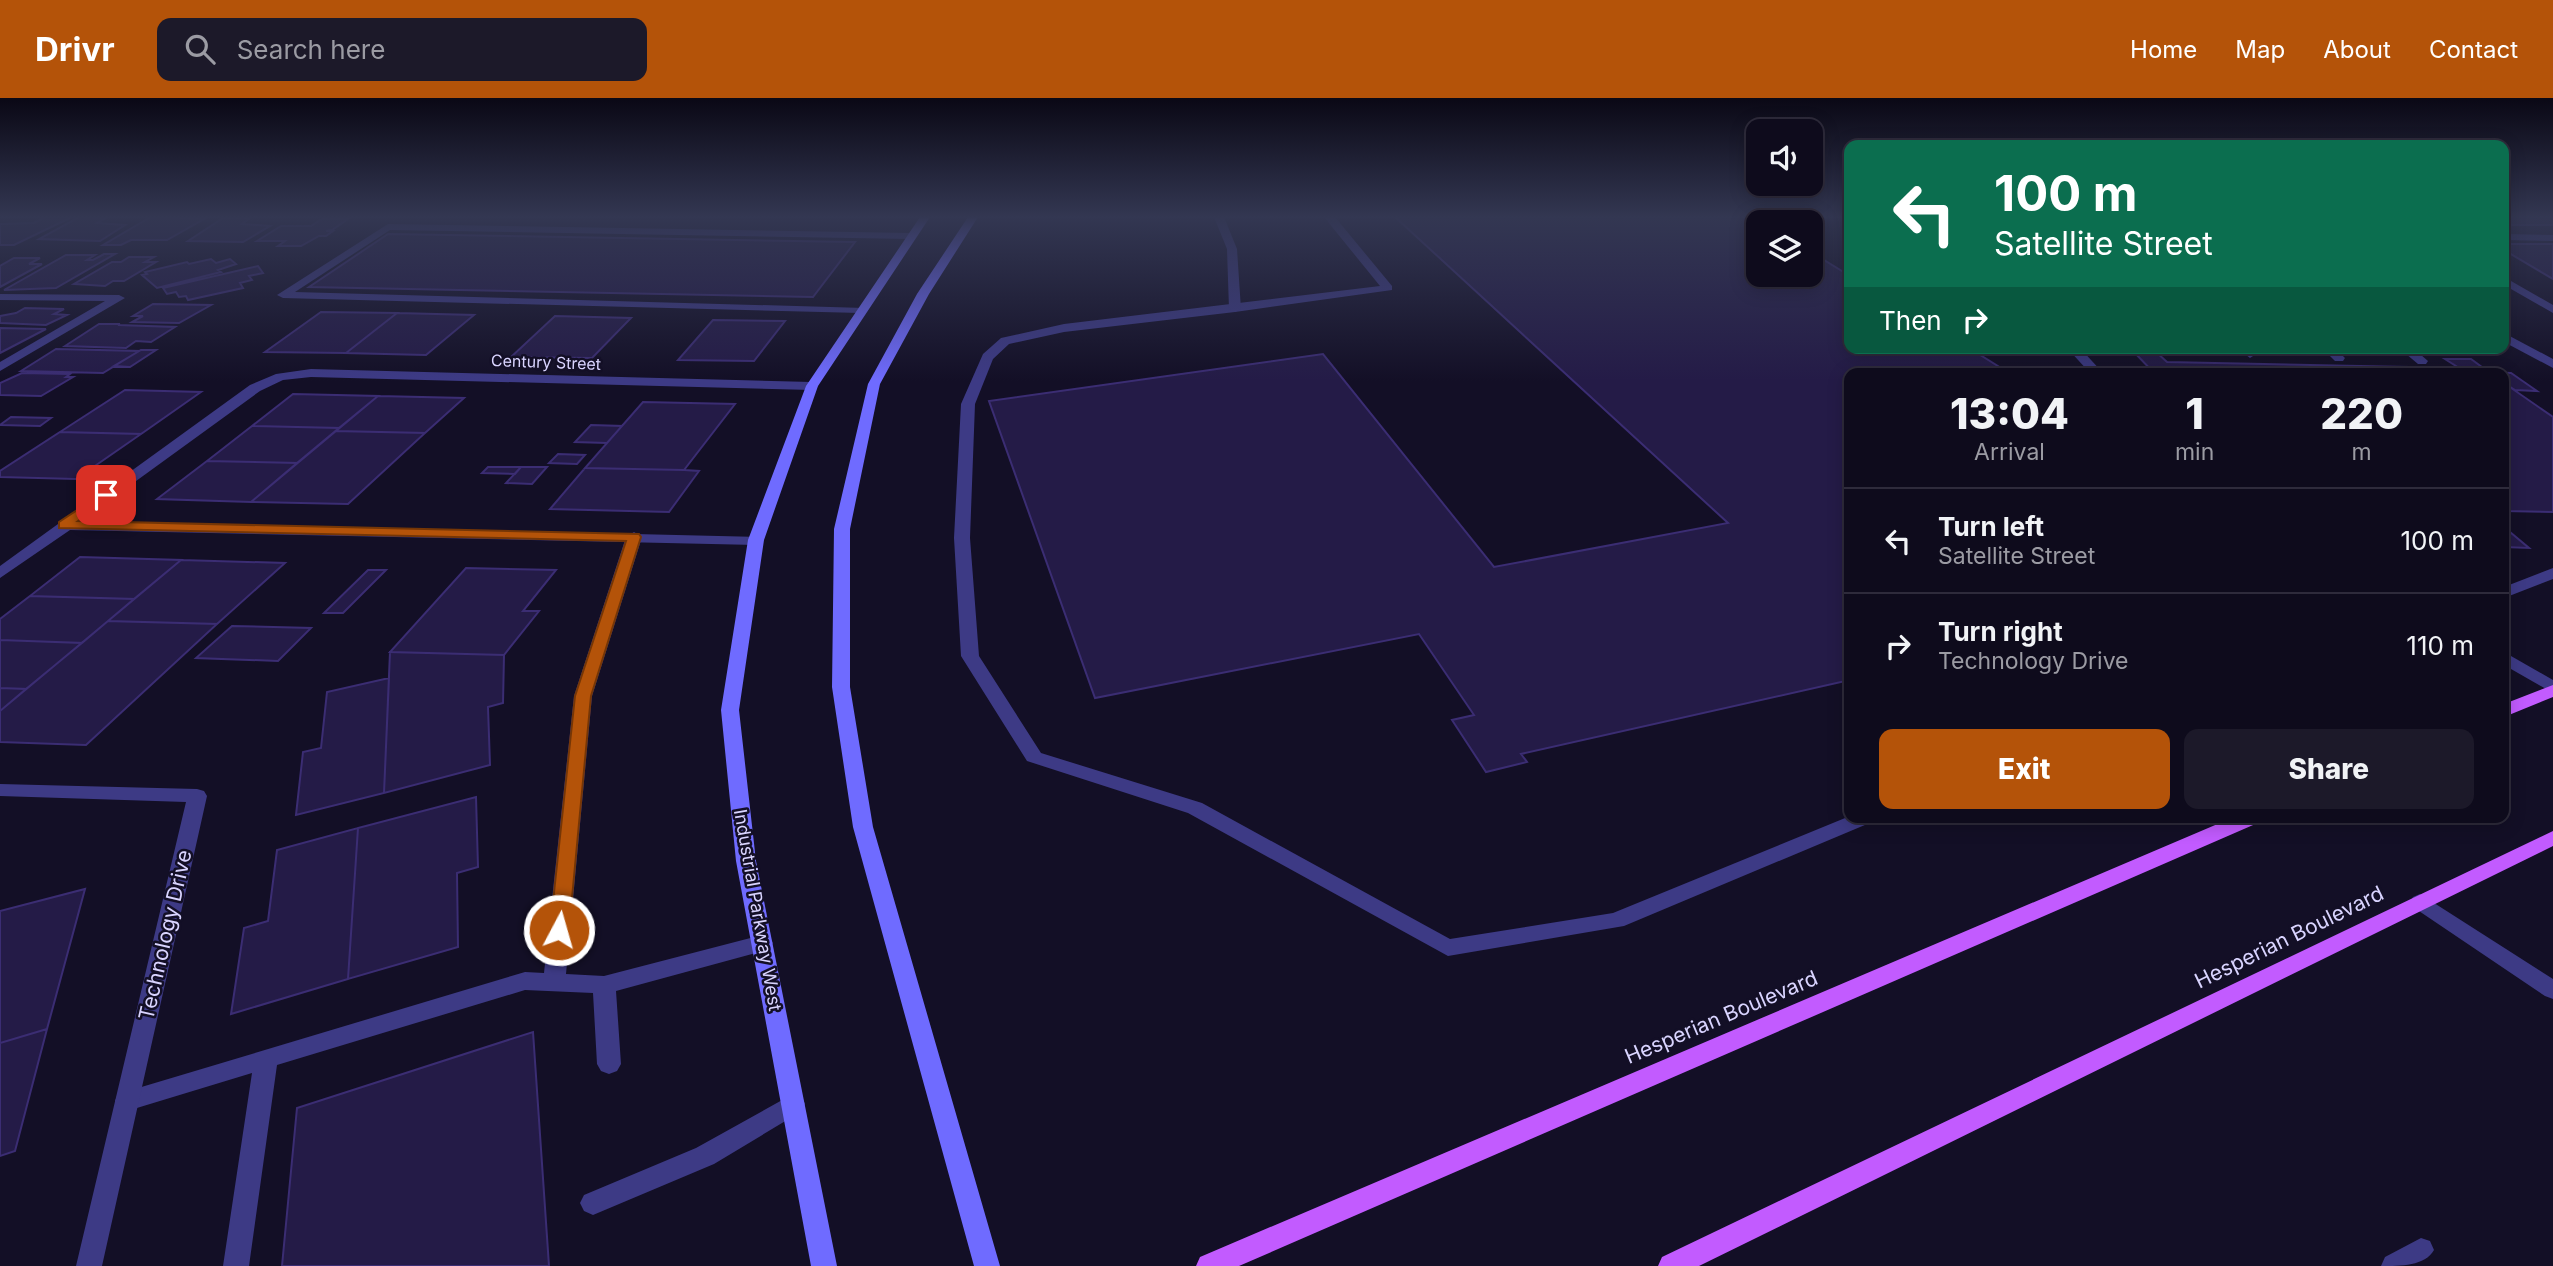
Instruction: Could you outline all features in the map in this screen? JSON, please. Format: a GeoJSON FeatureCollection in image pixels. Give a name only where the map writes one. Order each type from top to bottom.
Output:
{"type":"FeatureCollection","features":[{"type":"Feature","properties":{"kind":"main road","name":"Industrial Parkway West"},"geometry":{"type":"LineString","coordinates":[[824,1266],[746,861],[730,710],[756,540],[812,386],[888,272]]}},
{"type":"Feature","properties":{"kind":"main road"},"geometry":{"type":"LineString","coordinates":[[938,272],[874,384],[842,529],[841,687],[863,827],[987,1266]]}},
{"type":"Feature","properties":{"kind":"main road"},"geometry":{"type":"LineString","coordinates":[[2509,709],[2553,689]]}},
{"type":"Feature","properties":{"kind":"main road","name":"Hesperian Boulevard"},"geometry":{"type":"LineString","coordinates":[[1209,1266],[2239,823]]}},
{"type":"Feature","properties":{"kind":"main road","name":"Hesperian Boulevard"},"geometry":{"type":"LineString","coordinates":[[1671,1266],[2553,838]]}},
{"type":"Feature","properties":{"kind":"street"},"geometry":{"type":"LineString","coordinates":[[319,272],[283,295],[861,310]]}},
{"type":"Feature","properties":{"kind":"street"},"geometry":{"type":"LineString","coordinates":[[1234,272],[1236,309]]}},
{"type":"Feature","properties":{"kind":"street"},"geometry":{"type":"LineString","coordinates":[[1374,272],[1388,288],[1236,309],[1063,328],[1005,341],[987,357],[968,404],[962,538],[970,656],[1034,757],[1195,807],[1448,948],[1616,920],[1850,823]]}},
{"type":"Feature","properties":{"kind":"street"},"geometry":{"type":"LineString","coordinates":[[2509,283],[2553,310]]}},
{"type":"Feature","properties":{"kind":"street"},"geometry":{"type":"LineString","coordinates":[[0,297],[119,298],[0,367]]}},
{"type":"Feature","properties":{"kind":"street"},"geometry":{"type":"LineString","coordinates":[[2509,340],[2553,364]]}},
{"type":"Feature","properties":{"kind":"street"},"geometry":{"type":"LineString","coordinates":[[2079,354],[2092,368]]}},
{"type":"Feature","properties":{"kind":"street"},"geometry":{"type":"LineString","coordinates":[[2335,354],[2339,358]]}},
{"type":"Feature","properties":{"kind":"street"},"geometry":{"type":"LineString","coordinates":[[2413,354],[2422,361]]}},
{"type":"Feature","properties":{"kind":"street","name":"Century Street"},"geometry":{"type":"LineString","coordinates":[[64,525],[255,388],[279,377],[311,373],[812,386]]}},
{"type":"Feature","properties":{"kind":"street"},"geometry":{"type":"LineString","coordinates":[[0,573],[64,525],[756,540]]}},
{"type":"Feature","properties":{"kind":"street"},"geometry":{"type":"LineString","coordinates":[[554,982],[583,696],[634,537]]}},
{"type":"Feature","properties":{"kind":"street"},"geometry":{"type":"LineString","coordinates":[[2509,591],[2553,573]]}},
{"type":"Feature","properties":{"kind":"street"},"geometry":{"type":"LineString","coordinates":[[2509,660],[2553,689]]}},
{"type":"Feature","properties":{"kind":"street","name":"Technology Drive"},"geometry":{"type":"LineString","coordinates":[[0,790],[197,796],[89,1266]]}},
{"type":"Feature","properties":{"kind":"street"},"geometry":{"type":"LineString","coordinates":[[2420,902],[2553,990]]}},
{"type":"Feature","properties":{"kind":"street"},"geometry":{"type":"LineString","coordinates":[[127,1101],[525,981],[604,985],[762,943]]}},
{"type":"Feature","properties":{"kind":"street"},"geometry":{"type":"LineString","coordinates":[[604,985],[609,1064]]}},
{"type":"Feature","properties":{"kind":"street"},"geometry":{"type":"LineString","coordinates":[[236,1266],[266,1059]]}},
{"type":"Feature","properties":{"kind":"street"},"geometry":{"type":"LineString","coordinates":[[593,1203],[705,1156],[793,1104]]}},
{"type":"Feature","properties":{"kind":"street"},"geometry":{"type":"LineString","coordinates":[[2394,1266],[2421,1250]]}},
{"type":"Feature","properties":{"kind":"building"},"geometry":{"type":"Polygon","coordinates":[[[0,272],[28,272],[0,287],[0,272]]]}},
{"type":"Feature","properties":{"kind":"building"},"geometry":{"type":"Polygon","coordinates":[[[37,272],[85,272],[56,288],[4,290],[37,272]]]}},
{"type":"Feature","properties":{"kind":"building"},"geometry":{"type":"Polygon","coordinates":[[[96,272],[140,272],[124,281],[113,281],[105,286],[74,284],[96,272]]]}},
{"type":"Feature","properties":{"kind":"building"},"geometry":{"type":"Polygon","coordinates":[[[145,272],[221,272],[157,288],[142,275],[147,274],[145,272]]]}},
{"type":"Feature","properties":{"kind":"building"},"geometry":{"type":"Polygon","coordinates":[[[234,272],[263,273],[249,276],[252,280],[240,283],[243,288],[188,300],[186,296],[179,297],[176,292],[167,294],[163,288],[234,272]]]}},
{"type":"Feature","properties":{"kind":"building"},"geometry":{"type":"Polygon","coordinates":[[[332,272],[832,272],[813,297],[309,287],[332,272]]]}},
{"type":"Feature","properties":{"kind":"building"},"geometry":{"type":"Polygon","coordinates":[[[1454,272],[1746,272],[1746,287],[1823,287],[1823,272],[1843,272],[1844,354],[1979,354],[2001,368],[1844,368],[1844,681],[1521,754],[1527,762],[1486,772],[1452,720],[1474,715],[1419,634],[1095,698],[989,401],[1323,354],[1494,567],[1728,523],[1454,272]]]}},
{"type":"Feature","properties":{"kind":"building"},"geometry":{"type":"Polygon","coordinates":[[[2540,272],[2553,272],[2553,279],[2540,272]]]}},
{"type":"Feature","properties":{"kind":"building"},"geometry":{"type":"Polygon","coordinates":[[[153,304],[211,305],[179,323],[132,322],[143,316],[133,316],[153,304]]]}},
{"type":"Feature","properties":{"kind":"building"},"geometry":{"type":"Polygon","coordinates":[[[25,308],[64,309],[54,314],[67,315],[46,325],[0,323],[0,316],[25,308]]]}},
{"type":"Feature","properties":{"kind":"building"},"geometry":{"type":"Polygon","coordinates":[[[321,312],[397,313],[346,353],[265,352],[321,312]]]}},
{"type":"Feature","properties":{"kind":"building"},"geometry":{"type":"Polygon","coordinates":[[[397,313],[474,315],[426,355],[346,353],[397,313]]]}},
{"type":"Feature","properties":{"kind":"building"},"geometry":{"type":"Polygon","coordinates":[[[555,316],[631,318],[592,358],[511,357],[555,316]]]}},
{"type":"Feature","properties":{"kind":"building"},"geometry":{"type":"Polygon","coordinates":[[[713,320],[785,321],[754,361],[678,360],[713,320]]]}},
{"type":"Feature","properties":{"kind":"building"},"geometry":{"type":"Polygon","coordinates":[[[99,324],[175,327],[151,342],[136,341],[126,348],[65,346],[99,324]]]}},
{"type":"Feature","properties":{"kind":"building"},"geometry":{"type":"Polygon","coordinates":[[[0,328],[46,329],[0,353],[0,328]]]}},
{"type":"Feature","properties":{"kind":"building"},"geometry":{"type":"Polygon","coordinates":[[[56,349],[139,351],[103,373],[21,371],[56,349]]]}},
{"type":"Feature","properties":{"kind":"building"},"geometry":{"type":"Polygon","coordinates":[[[141,350],[156,350],[130,367],[114,366],[141,350]]]}},
{"type":"Feature","properties":{"kind":"building"},"geometry":{"type":"Polygon","coordinates":[[[2136,354],[2158,354],[2167,362],[2459,368],[2149,368],[2136,354]]]}},
{"type":"Feature","properties":{"kind":"building"},"geometry":{"type":"Polygon","coordinates":[[[2445,359],[2471,359],[2483,368],[2459,368],[2445,359]]]}},
{"type":"Feature","properties":{"kind":"building"},"geometry":{"type":"Polygon","coordinates":[[[22,373],[70,374],[66,377],[73,377],[41,396],[0,395],[0,383],[22,373]]]}},
{"type":"Feature","properties":{"kind":"building"},"geometry":{"type":"Polygon","coordinates":[[[2509,373],[2537,391],[2515,390],[2509,386],[2509,373]]]}},
{"type":"Feature","properties":{"kind":"building"},"geometry":{"type":"Polygon","coordinates":[[[2509,386],[2553,417],[2553,512],[2509,511],[2509,386]]]}},
{"type":"Feature","properties":{"kind":"building"},"geometry":{"type":"Polygon","coordinates":[[[125,390],[201,392],[141,434],[60,432],[125,390]]]}},
{"type":"Feature","properties":{"kind":"building"},"geometry":{"type":"Polygon","coordinates":[[[293,394],[378,396],[339,428],[252,426],[293,394]]]}},
{"type":"Feature","properties":{"kind":"building"},"geometry":{"type":"Polygon","coordinates":[[[378,396],[464,398],[425,433],[336,431],[378,396]]]}},
{"type":"Feature","properties":{"kind":"building"},"geometry":{"type":"Polygon","coordinates":[[[643,402],[735,404],[684,470],[585,468],[643,402]]]}},
{"type":"Feature","properties":{"kind":"building"},"geometry":{"type":"Polygon","coordinates":[[[11,417],[51,418],[40,426],[0,425],[11,417]]]}},
{"type":"Feature","properties":{"kind":"building"},"geometry":{"type":"Polygon","coordinates":[[[591,425],[622,426],[607,443],[575,442],[591,425]]]}},
{"type":"Feature","properties":{"kind":"building"},"geometry":{"type":"Polygon","coordinates":[[[252,426],[339,428],[297,463],[207,461],[252,426]]]}},
{"type":"Feature","properties":{"kind":"building"},"geometry":{"type":"Polygon","coordinates":[[[336,431],[425,433],[348,504],[251,502],[336,431]]]}},
{"type":"Feature","properties":{"kind":"building"},"geometry":{"type":"Polygon","coordinates":[[[60,432],[141,434],[76,479],[0,477],[0,471],[60,432]]]}},
{"type":"Feature","properties":{"kind":"building"},"geometry":{"type":"Polygon","coordinates":[[[558,454],[585,455],[577,464],[549,463],[558,454]]]}},
{"type":"Feature","properties":{"kind":"building"},"geometry":{"type":"Polygon","coordinates":[[[207,461],[297,463],[251,502],[157,499],[207,461]]]}},
{"type":"Feature","properties":{"kind":"building"},"geometry":{"type":"Polygon","coordinates":[[[488,467],[521,467],[515,474],[482,473],[488,467]]]}},
{"type":"Feature","properties":{"kind":"building"},"geometry":{"type":"Polygon","coordinates":[[[521,467],[547,467],[532,484],[506,483],[521,467]]]}},
{"type":"Feature","properties":{"kind":"building"},"geometry":{"type":"Polygon","coordinates":[[[585,468],[699,471],[669,512],[550,509],[585,468]]]}},
{"type":"Feature","properties":{"kind":"building"},"geometry":{"type":"Polygon","coordinates":[[[2509,531],[2529,548],[2509,547],[2509,531]]]}},
{"type":"Feature","properties":{"kind":"building"},"geometry":{"type":"Polygon","coordinates":[[[80,557],[181,560],[134,599],[30,596],[80,557]]]}},
{"type":"Feature","properties":{"kind":"building"},"geometry":{"type":"Polygon","coordinates":[[[181,560],[285,563],[217,624],[108,621],[181,560]]]}},
{"type":"Feature","properties":{"kind":"building"},"geometry":{"type":"Polygon","coordinates":[[[466,568],[556,570],[523,611],[539,611],[504,655],[390,652],[466,568]]]}},
{"type":"Feature","properties":{"kind":"building"},"geometry":{"type":"Polygon","coordinates":[[[368,570],[386,570],[343,613],[324,613],[368,570]]]}},
{"type":"Feature","properties":{"kind":"building"},"geometry":{"type":"Polygon","coordinates":[[[30,596],[134,599],[82,643],[0,640],[0,619],[30,596]]]}},
{"type":"Feature","properties":{"kind":"building"},"geometry":{"type":"Polygon","coordinates":[[[108,621],[217,624],[86,745],[0,742],[0,711],[108,621]]]}},
{"type":"Feature","properties":{"kind":"building"},"geometry":{"type":"Polygon","coordinates":[[[232,626],[311,628],[278,661],[196,658],[232,626]]]}},
{"type":"Feature","properties":{"kind":"building"},"geometry":{"type":"Polygon","coordinates":[[[0,640],[82,643],[26,689],[0,688],[0,640]]]}},
{"type":"Feature","properties":{"kind":"building"},"geometry":{"type":"Polygon","coordinates":[[[390,652],[504,655],[503,703],[488,707],[490,765],[384,793],[390,652]]]}},
{"type":"Feature","properties":{"kind":"building"},"geometry":{"type":"Polygon","coordinates":[[[389,678],[384,793],[296,815],[303,752],[321,748],[327,692],[389,678]]]}},
{"type":"Feature","properties":{"kind":"building"},"geometry":{"type":"Polygon","coordinates":[[[0,688],[26,689],[0,711],[0,688]]]}},
{"type":"Feature","properties":{"kind":"building"},"geometry":{"type":"Polygon","coordinates":[[[476,797],[478,867],[457,873],[458,947],[348,979],[358,828],[476,797]]]}},
{"type":"Feature","properties":{"kind":"building"},"geometry":{"type":"Polygon","coordinates":[[[358,828],[348,979],[231,1014],[244,928],[268,921],[277,850],[358,828]]]}},
{"type":"Feature","properties":{"kind":"building"},"geometry":{"type":"Polygon","coordinates":[[[85,889],[47,1029],[0,1043],[0,911],[85,889]]]}},
{"type":"Feature","properties":{"kind":"building"},"geometry":{"type":"Polygon","coordinates":[[[47,1029],[15,1151],[0,1156],[0,1043],[47,1029]]]}},
{"type":"Feature","properties":{"kind":"building"},"geometry":{"type":"Polygon","coordinates":[[[533,1032],[549,1266],[282,1266],[297,1108],[533,1032]]]}},
{"type":"Feature","properties":{"kind":"route"},"geometry":{"type":"LineString","coordinates":[[106,495],[64,525],[634,537],[583,696],[559,930]]}}]}
